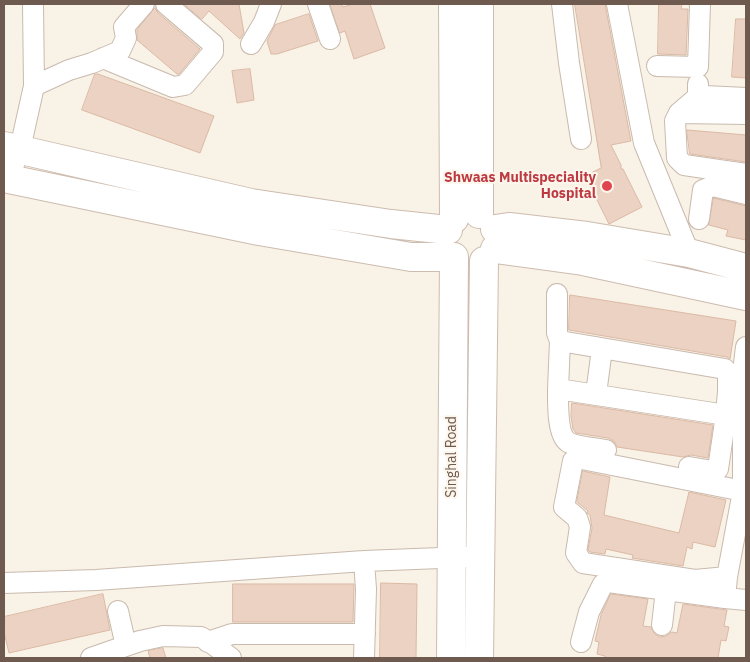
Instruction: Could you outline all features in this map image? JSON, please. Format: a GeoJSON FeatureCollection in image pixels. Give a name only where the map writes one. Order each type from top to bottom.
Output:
{"type":"FeatureCollection","features":[{"type":"Feature","properties":{"kind":"street"},"geometry":{"type":"LineString","coordinates":[[33,4],[34,86],[12,147],[6,179],[259,231],[411,257],[454,257],[468,264],[476,264],[476,234]]}},
{"type":"Feature","properties":{"kind":"street"},"geometry":{"type":"LineString","coordinates":[[34,86],[69,70],[120,51],[126,38],[124,27],[144,4]]}},
{"type":"Feature","properties":{"kind":"street"},"geometry":{"type":"LineString","coordinates":[[103,58],[174,87],[185,85],[213,52],[213,44],[166,4]]}},
{"type":"Feature","properties":{"kind":"street"},"geometry":{"type":"LineString","coordinates":[[251,44],[264,22],[271,4]]}},
{"type":"Feature","properties":{"kind":"street"},"geometry":{"type":"LineString","coordinates":[[318,4],[330,39]]}},
{"type":"Feature","properties":{"kind":"street","name":"Singhal Road"},"geometry":{"type":"LineString","coordinates":[[454,4],[476,234]]}},
{"type":"Feature","properties":{"kind":"street","name":"Singhal Road"},"geometry":{"type":"LineString","coordinates":[[478,658],[480,557],[476,234],[479,4]]}},
{"type":"Feature","properties":{"kind":"street"},"geometry":{"type":"LineString","coordinates":[[562,4],[581,139]]}},
{"type":"Feature","properties":{"kind":"street"},"geometry":{"type":"LineString","coordinates":[[617,4],[644,143],[689,253]]}},
{"type":"Feature","properties":{"kind":"street"},"geometry":{"type":"LineString","coordinates":[[700,4],[698,93],[704,96],[746,98]]}},
{"type":"Feature","properties":{"kind":"street"},"geometry":{"type":"LineString","coordinates":[[657,66],[698,68]]}},
{"type":"Feature","properties":{"kind":"street"},"geometry":{"type":"LineString","coordinates":[[726,85],[746,86]]}},
{"type":"Feature","properties":{"kind":"street"},"geometry":{"type":"LineString","coordinates":[[701,94],[678,113],[675,121],[677,158],[684,165],[746,174]]}},
{"type":"Feature","properties":{"kind":"street"},"geometry":{"type":"LineString","coordinates":[[678,113],[746,114]]}},
{"type":"Feature","properties":{"kind":"street"},"geometry":{"type":"LineString","coordinates":[[12,147],[251,203],[391,224],[476,234],[583,261],[746,296]]}},
{"type":"Feature","properties":{"kind":"street"},"geometry":{"type":"LineString","coordinates":[[54,188],[61,158]]}},
{"type":"Feature","properties":{"kind":"street"},"geometry":{"type":"LineString","coordinates":[[699,219],[703,190],[713,186],[746,194]]}},
{"type":"Feature","properties":{"kind":"street"},"geometry":{"type":"LineString","coordinates":[[476,234],[509,227],[587,236],[689,253],[746,268]]}},
{"type":"Feature","properties":{"kind":"street","name":"Singhal Road"},"geometry":{"type":"LineString","coordinates":[[451,658],[454,257]]}},
{"type":"Feature","properties":{"kind":"street"},"geometry":{"type":"LineString","coordinates":[[557,294],[557,333],[560,341],[558,389],[560,424],[564,439],[569,443],[713,471],[718,469],[726,415],[744,372],[746,347]]}},
{"type":"Feature","properties":{"kind":"street"},"geometry":{"type":"LineString","coordinates":[[560,341],[725,369],[728,373],[735,392],[740,545],[720,578]]}},
{"type":"Feature","properties":{"kind":"street"},"geometry":{"type":"LineString","coordinates":[[596,394],[602,349]]}},
{"type":"Feature","properties":{"kind":"street"},"geometry":{"type":"LineString","coordinates":[[558,389],[726,415]]}},
{"type":"Feature","properties":{"kind":"street"},"geometry":{"type":"LineString","coordinates":[[720,578],[695,580],[583,563],[576,553],[580,527],[577,518],[564,507],[573,461],[582,459],[738,490]]}},
{"type":"Feature","properties":{"kind":"street"},"geometry":{"type":"LineString","coordinates":[[725,598],[720,578],[738,490]]}},
{"type":"Feature","properties":{"kind":"street"},"geometry":{"type":"LineString","coordinates":[[4,583],[96,580],[451,556],[480,557]]}},
{"type":"Feature","properties":{"kind":"street"},"geometry":{"type":"LineString","coordinates":[[364,561],[366,589],[364,658]]}},
{"type":"Feature","properties":{"kind":"street"},"geometry":{"type":"LineString","coordinates":[[581,642],[589,612],[603,584],[608,582],[746,600]]}},
{"type":"Feature","properties":{"kind":"street"},"geometry":{"type":"LineString","coordinates":[[662,625],[666,590]]}},
{"type":"Feature","properties":{"kind":"street"},"geometry":{"type":"LineString","coordinates":[[118,611],[126,646]]}},
{"type":"Feature","properties":{"kind":"street"},"geometry":{"type":"LineString","coordinates":[[208,642],[232,634],[365,634]]}},
{"type":"Feature","properties":{"kind":"street"},"geometry":{"type":"LineString","coordinates":[[91,658],[140,641],[163,636],[201,637],[231,658]]}},
{"type":"Feature","properties":{"kind":"building"},"geometry":{"type":"Polygon","coordinates":[[[184,4],[239,4],[244,33],[240,39],[209,11],[202,19],[184,4]]]}},
{"type":"Feature","properties":{"kind":"building"},"geometry":{"type":"Polygon","coordinates":[[[330,4],[341,4],[343,7],[353,4],[370,4],[385,48],[354,59],[345,31],[340,33],[330,4]]]}},
{"type":"Feature","properties":{"kind":"building"},"geometry":{"type":"Polygon","coordinates":[[[575,4],[605,4],[631,141],[611,145],[621,165],[621,169],[623,169],[642,207],[609,224],[585,176],[601,168],[575,4]]]}},
{"type":"Feature","properties":{"kind":"building"},"geometry":{"type":"Polygon","coordinates":[[[659,4],[682,4],[681,9],[688,9],[686,55],[658,54],[659,4]]]}},
{"type":"Feature","properties":{"kind":"building"},"geometry":{"type":"Polygon","coordinates":[[[155,8],[158,13],[200,49],[179,74],[137,40],[137,30],[155,8]]]}},
{"type":"Feature","properties":{"kind":"building"},"geometry":{"type":"Polygon","coordinates":[[[309,14],[318,41],[277,54],[271,54],[267,41],[275,25],[309,14]]]}},
{"type":"Feature","properties":{"kind":"building"},"geometry":{"type":"Polygon","coordinates":[[[736,19],[746,19],[746,78],[732,77],[736,19]]]}},
{"type":"Feature","properties":{"kind":"building"},"geometry":{"type":"Polygon","coordinates":[[[250,69],[254,100],[237,103],[232,71],[250,69]]]}},
{"type":"Feature","properties":{"kind":"building"},"geometry":{"type":"Polygon","coordinates":[[[95,74],[214,116],[200,153],[82,110],[95,74]]]}},
{"type":"Feature","properties":{"kind":"building"},"geometry":{"type":"Polygon","coordinates":[[[687,130],[746,135],[746,162],[690,154],[687,130]]]}},
{"type":"Feature","properties":{"kind":"building"},"geometry":{"type":"Polygon","coordinates":[[[714,198],[746,206],[746,240],[726,236],[728,230],[709,225],[714,198]]]}},
{"type":"Feature","properties":{"kind":"building"},"geometry":{"type":"Polygon","coordinates":[[[570,295],[736,321],[730,359],[569,330],[570,295]]]}},
{"type":"Feature","properties":{"kind":"building"},"geometry":{"type":"Polygon","coordinates":[[[572,403],[713,425],[708,458],[691,455],[683,457],[617,447],[614,441],[608,438],[576,433],[573,429],[571,416],[572,403]]]}},
{"type":"Feature","properties":{"kind":"building"},"geometry":{"type":"Polygon","coordinates":[[[583,471],[610,477],[604,515],[679,533],[689,492],[726,500],[715,547],[693,542],[692,549],[687,547],[683,566],[632,558],[633,555],[606,549],[605,554],[590,552],[588,550],[592,528],[590,515],[577,502],[583,471]]]}},
{"type":"Feature","properties":{"kind":"building"},"geometry":{"type":"Polygon","coordinates":[[[381,583],[417,584],[416,658],[380,658],[381,583]]]}},
{"type":"Feature","properties":{"kind":"building"},"geometry":{"type":"Polygon","coordinates":[[[233,584],[354,584],[353,622],[233,622],[233,584]]]}},
{"type":"Feature","properties":{"kind":"building"},"geometry":{"type":"Polygon","coordinates":[[[103,594],[110,630],[9,653],[4,632],[4,617],[103,594]]]}},
{"type":"Feature","properties":{"kind":"building"},"geometry":{"type":"Polygon","coordinates":[[[611,594],[648,599],[643,626],[651,627],[655,634],[660,637],[672,632],[677,633],[683,604],[727,610],[724,626],[729,627],[726,641],[721,640],[718,658],[604,658],[605,656],[597,654],[599,642],[595,641],[601,615],[611,594]]]}},
{"type":"Feature","properties":{"kind":"building"},"geometry":{"type":"Polygon","coordinates":[[[163,648],[166,658],[150,658],[148,651],[163,648]]]}},
{"type":"Feature","properties":{"kind":"place","name":"Shwaas Multispeciality Hospital"},"geometry":{"type":"Point","coordinates":[607,186]}}]}
